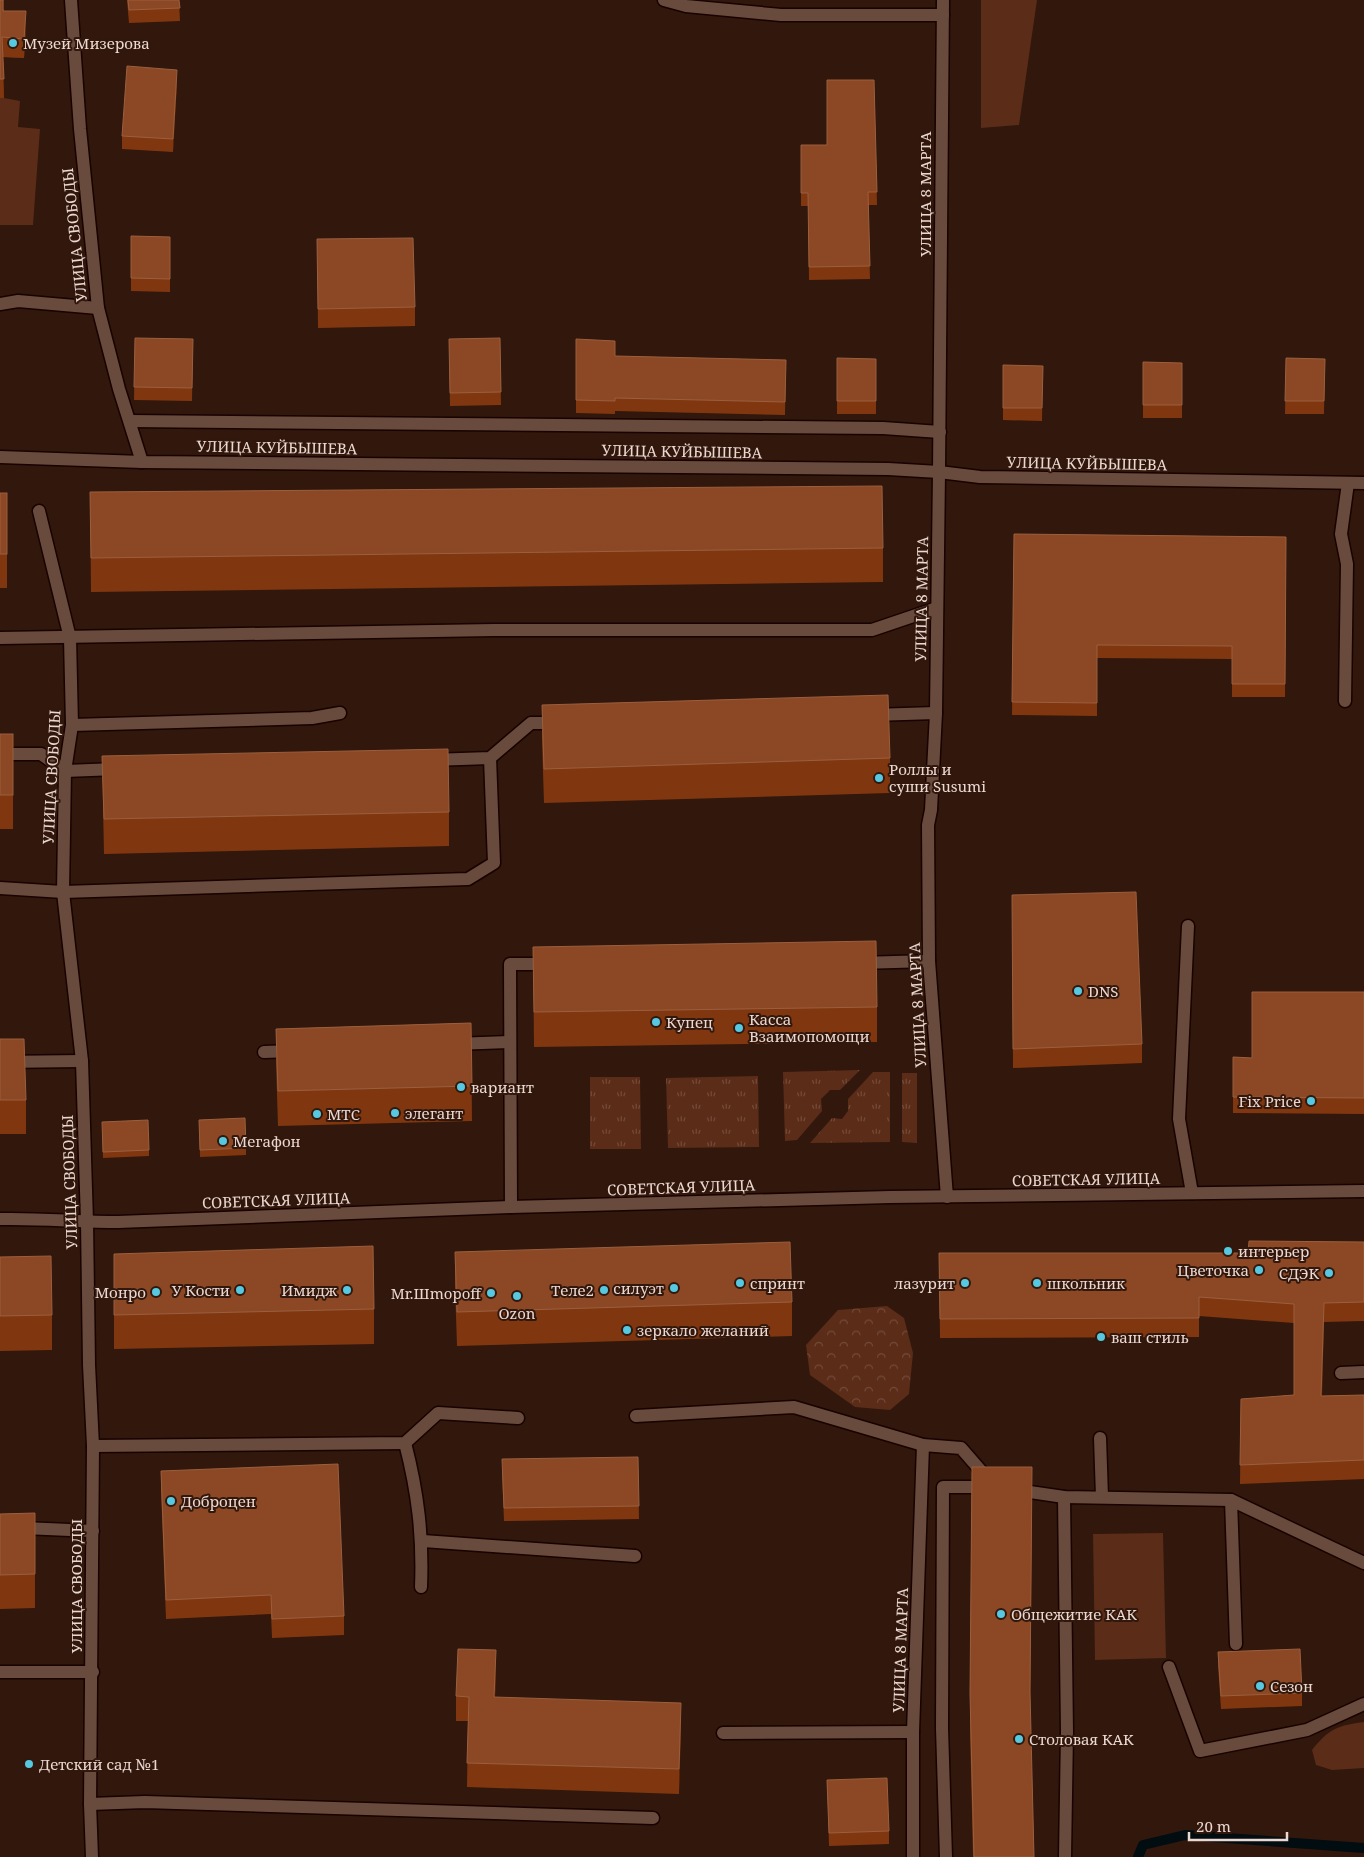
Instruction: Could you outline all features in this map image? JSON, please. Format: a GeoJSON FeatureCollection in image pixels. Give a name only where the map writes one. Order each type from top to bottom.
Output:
{"type":"FeatureCollection","features":[{"type":"Feature","properties":{"kind":"main road","name":"УЛИЦА СВОБОДЫ"},"geometry":{"type":"LineString","coordinates":[[72,0],[80,129],[98,308],[118,389],[142,462]]}},
{"type":"Feature","properties":{"kind":"main road"},"geometry":{"type":"LineString","coordinates":[[664,0],[686,6],[781,15],[943,15]]}},
{"type":"Feature","properties":{"kind":"main road","name":"УЛИЦА 8 МАРТА"},"geometry":{"type":"LineString","coordinates":[[943,0],[936,713],[931,810],[928,825],[929,961],[947,1197]]}},
{"type":"Feature","properties":{"kind":"main road"},"geometry":{"type":"LineString","coordinates":[[0,304],[18,301],[98,308]]}},
{"type":"Feature","properties":{"kind":"main road"},"geometry":{"type":"LineString","coordinates":[[130,421],[883,428],[940,432]]}},
{"type":"Feature","properties":{"kind":"main road","name":"УЛИЦА КУЙБЫШЕВА"},"geometry":{"type":"LineString","coordinates":[[0,457],[142,462],[939,472],[980,477],[1364,483]]}},
{"type":"Feature","properties":{"kind":"main road"},"geometry":{"type":"LineString","coordinates":[[1345,701],[1347,564],[1341,534],[1348,483]]}},
{"type":"Feature","properties":{"kind":"main road","name":"УЛИЦА СВОБОДЫ"},"geometry":{"type":"LineString","coordinates":[[39,511],[70,638],[72,725],[65,771],[62,892],[82,1061],[92,1446],[93,1672],[90,1804],[92,1857]]}},
{"type":"Feature","properties":{"kind":"main road"},"geometry":{"type":"LineString","coordinates":[[0,638],[494,630],[872,630],[937,608]]}},
{"type":"Feature","properties":{"kind":"main road"},"geometry":{"type":"LineString","coordinates":[[72,725],[312,718],[340,713]]}},
{"type":"Feature","properties":{"kind":"main road"},"geometry":{"type":"LineString","coordinates":[[857,715],[936,713]]}},
{"type":"Feature","properties":{"kind":"main road"},"geometry":{"type":"LineString","coordinates":[[421,760],[490,758],[531,723],[571,722]]}},
{"type":"Feature","properties":{"kind":"main road"},"geometry":{"type":"LineString","coordinates":[[0,754],[41,754],[65,771],[134,769]]}},
{"type":"Feature","properties":{"kind":"main road"},"geometry":{"type":"LineString","coordinates":[[0,888],[62,892],[468,879],[494,863],[490,758]]}},
{"type":"Feature","properties":{"kind":"main road"},"geometry":{"type":"LineString","coordinates":[[1188,926],[1179,1120],[1192,1193]]}},
{"type":"Feature","properties":{"kind":"main road"},"geometry":{"type":"LineString","coordinates":[[851,963],[929,961]]}},
{"type":"Feature","properties":{"kind":"main road"},"geometry":{"type":"LineString","coordinates":[[511,1207],[510,964],[559,964]]}},
{"type":"Feature","properties":{"kind":"main road"},"geometry":{"type":"LineString","coordinates":[[440,1045],[509,1042]]}},
{"type":"Feature","properties":{"kind":"main road"},"geometry":{"type":"LineString","coordinates":[[264,1052],[303,1051]]}},
{"type":"Feature","properties":{"kind":"main road"},"geometry":{"type":"LineString","coordinates":[[0,1062],[82,1061]]}},
{"type":"Feature","properties":{"kind":"main road","name":"СОВЕТСКАЯ УЛИЦА"},"geometry":{"type":"LineString","coordinates":[[0,1219],[39,1218],[87,1222],[511,1207],[947,1197],[1364,1191]]}},
{"type":"Feature","properties":{"kind":"main road"},"geometry":{"type":"LineString","coordinates":[[1341,1374],[1364,1372]]}},
{"type":"Feature","properties":{"kind":"main road"},"geometry":{"type":"LineString","coordinates":[[636,1416],[794,1407],[923,1445],[961,1448],[994,1486]]}},
{"type":"Feature","properties":{"kind":"main road"},"geometry":{"type":"LineString","coordinates":[[92,1446],[405,1443],[438,1414],[518,1418]]}},
{"type":"Feature","properties":{"kind":"main road"},"geometry":{"type":"LineString","coordinates":[[1100,1438],[1102,1498]]}},
{"type":"Feature","properties":{"kind":"main road"},"geometry":{"type":"LineString","coordinates":[[405,1443],[415,1482],[422,1541],[421,1587]]}},
{"type":"Feature","properties":{"kind":"main road","name":"УЛИЦА 8 МАРТА"},"geometry":{"type":"LineString","coordinates":[[913,1857],[913,1732],[923,1445]]}},
{"type":"Feature","properties":{"kind":"main road"},"geometry":{"type":"LineString","coordinates":[[946,1857],[942,1728],[943,1487],[994,1486],[1064,1497],[1230,1500],[1364,1563]]}},
{"type":"Feature","properties":{"kind":"main road"},"geometry":{"type":"LineString","coordinates":[[1064,1497],[1067,1732],[1065,1857]]}},
{"type":"Feature","properties":{"kind":"main road"},"geometry":{"type":"LineString","coordinates":[[1230,1500],[1236,1644]]}},
{"type":"Feature","properties":{"kind":"main road"},"geometry":{"type":"LineString","coordinates":[[0,1527],[93,1531]]}},
{"type":"Feature","properties":{"kind":"main road"},"geometry":{"type":"LineString","coordinates":[[422,1541],[635,1556]]}},
{"type":"Feature","properties":{"kind":"main road"},"geometry":{"type":"LineString","coordinates":[[1169,1667],[1200,1751],[1307,1730],[1364,1704]]}},
{"type":"Feature","properties":{"kind":"main road"},"geometry":{"type":"LineString","coordinates":[[0,1672],[93,1672]]}},
{"type":"Feature","properties":{"kind":"main road"},"geometry":{"type":"LineString","coordinates":[[723,1733],[913,1732]]}},
{"type":"Feature","properties":{"kind":"main road"},"geometry":{"type":"LineString","coordinates":[[90,1804],[144,1802],[653,1818]]}},
{"type":"Feature","properties":{"kind":"green space"},"geometry":{"type":"Polygon","coordinates":[[[0,0],[4,0],[3,30],[26,30],[24,58],[2,57],[4,98],[20,101],[18,127],[40,129],[33,225],[0,225],[0,0]]]}},
{"type":"Feature","properties":{"kind":"green space"},"geometry":{"type":"Polygon","coordinates":[[[981,0],[1037,0],[1019,125],[981,128],[981,0]]]}},
{"type":"Feature","properties":{"kind":"green space"},"geometry":{"type":"Polygon","coordinates":[[[860,1070],[840,1090],[830,1090],[821,1099],[822,1111],[797,1140],[785,1141],[783,1072],[860,1070]]]}},
{"type":"Feature","properties":{"kind":"green space"},"geometry":{"type":"Polygon","coordinates":[[[873,1072],[890,1072],[890,1142],[810,1143],[832,1118],[842,1119],[848,1111],[848,1099],[873,1072]]]}},
{"type":"Feature","properties":{"kind":"green space"},"geometry":{"type":"Polygon","coordinates":[[[902,1073],[917,1073],[917,1143],[902,1142],[902,1073]]]}},
{"type":"Feature","properties":{"kind":"green space"},"geometry":{"type":"Polygon","coordinates":[[[758,1076],[759,1147],[668,1148],[666,1078],[758,1076]]]}},
{"type":"Feature","properties":{"kind":"green space"},"geometry":{"type":"Polygon","coordinates":[[[590,1077],[640,1077],[641,1149],[590,1149],[590,1077]]]}},
{"type":"Feature","properties":{"kind":"green space"},"geometry":{"type":"Polygon","coordinates":[[[887,1306],[904,1318],[913,1353],[909,1394],[890,1410],[855,1407],[810,1375],[806,1345],[838,1310],[887,1306]]]}},
{"type":"Feature","properties":{"kind":"green space"},"geometry":{"type":"Polygon","coordinates":[[[1163,1533],[1166,1658],[1095,1660],[1093,1534],[1163,1533]]]}},
{"type":"Feature","properties":{"kind":"green space"},"geometry":{"type":"Polygon","coordinates":[[[1364,1722],[1364,1768],[1332,1770],[1316,1765],[1312,1750],[1323,1737],[1335,1729],[1364,1722]]]}},
{"type":"Feature","properties":{"kind":"building"},"geometry":{"type":"Polygon","coordinates":[[[0,0],[3,0],[3,11],[26,11],[24,39],[2,37],[4,79],[0,79],[0,0]]]}},
{"type":"Feature","properties":{"kind":"building"},"geometry":{"type":"Polygon","coordinates":[[[128,0],[179,0],[180,8],[129,10],[128,0]]]}},
{"type":"Feature","properties":{"kind":"building"},"geometry":{"type":"Polygon","coordinates":[[[127,66],[177,70],[173,139],[122,136],[127,66]]]}},
{"type":"Feature","properties":{"kind":"building"},"geometry":{"type":"Polygon","coordinates":[[[827,80],[874,80],[877,192],[868,192],[870,266],[809,267],[808,193],[801,193],[801,145],[827,145],[827,80]]]}},
{"type":"Feature","properties":{"kind":"building"},"geometry":{"type":"Polygon","coordinates":[[[131,236],[170,237],[170,279],[131,278],[131,236]]]}},
{"type":"Feature","properties":{"kind":"building"},"geometry":{"type":"Polygon","coordinates":[[[413,238],[415,307],[318,309],[317,239],[413,238]]]}},
{"type":"Feature","properties":{"kind":"building"},"geometry":{"type":"Polygon","coordinates":[[[135,338],[193,339],[192,388],[134,387],[135,338]]]}},
{"type":"Feature","properties":{"kind":"building"},"geometry":{"type":"Polygon","coordinates":[[[500,338],[501,392],[450,393],[449,339],[500,338]]]}},
{"type":"Feature","properties":{"kind":"building"},"geometry":{"type":"Polygon","coordinates":[[[576,339],[615,341],[615,356],[786,360],[785,402],[615,398],[615,401],[576,400],[576,339]]]}},
{"type":"Feature","properties":{"kind":"building"},"geometry":{"type":"Polygon","coordinates":[[[837,358],[876,359],[876,401],[837,401],[837,358]]]}},
{"type":"Feature","properties":{"kind":"building"},"geometry":{"type":"Polygon","coordinates":[[[1286,358],[1325,359],[1324,401],[1285,401],[1286,358]]]}},
{"type":"Feature","properties":{"kind":"building"},"geometry":{"type":"Polygon","coordinates":[[[1143,362],[1182,363],[1182,405],[1143,405],[1143,362]]]}},
{"type":"Feature","properties":{"kind":"building"},"geometry":{"type":"Polygon","coordinates":[[[1003,365],[1043,366],[1042,408],[1003,408],[1003,365]]]}},
{"type":"Feature","properties":{"kind":"building"},"geometry":{"type":"Polygon","coordinates":[[[882,486],[883,548],[91,558],[90,492],[882,486]]]}},
{"type":"Feature","properties":{"kind":"building"},"geometry":{"type":"Polygon","coordinates":[[[0,493],[7,493],[7,554],[0,554],[0,493]]]}},
{"type":"Feature","properties":{"kind":"building"},"geometry":{"type":"Polygon","coordinates":[[[1014,534],[1286,537],[1285,684],[1232,684],[1232,646],[1097,645],[1097,703],[1012,702],[1014,534]]]}},
{"type":"Feature","properties":{"kind":"building"},"geometry":{"type":"Polygon","coordinates":[[[888,695],[890,758],[544,769],[542,705],[888,695]]]}},
{"type":"Feature","properties":{"kind":"building"},"geometry":{"type":"Polygon","coordinates":[[[0,734],[13,734],[13,795],[0,795],[0,734]]]}},
{"type":"Feature","properties":{"kind":"building"},"geometry":{"type":"Polygon","coordinates":[[[448,749],[449,812],[104,819],[102,756],[448,749]]]}},
{"type":"Feature","properties":{"kind":"building"},"geometry":{"type":"Polygon","coordinates":[[[1136,892],[1142,1044],[1013,1049],[1012,895],[1136,892]]]}},
{"type":"Feature","properties":{"kind":"building"},"geometry":{"type":"Polygon","coordinates":[[[876,941],[877,1007],[534,1012],[533,947],[876,941]]]}},
{"type":"Feature","properties":{"kind":"building"},"geometry":{"type":"Polygon","coordinates":[[[1252,992],[1364,992],[1364,1098],[1233,1097],[1233,1057],[1252,1058],[1252,992]]]}},
{"type":"Feature","properties":{"kind":"building"},"geometry":{"type":"Polygon","coordinates":[[[471,1023],[472,1086],[278,1091],[276,1029],[471,1023]]]}},
{"type":"Feature","properties":{"kind":"building"},"geometry":{"type":"Polygon","coordinates":[[[0,1039],[24,1039],[26,1100],[0,1100],[0,1039]]]}},
{"type":"Feature","properties":{"kind":"building","name":"Мегафон"},"geometry":{"type":"Polygon","coordinates":[[[245,1118],[246,1148],[200,1150],[199,1120],[245,1118]]]}},
{"type":"Feature","properties":{"kind":"building"},"geometry":{"type":"Polygon","coordinates":[[[148,1120],[149,1150],[103,1152],[102,1122],[148,1120]]]}},
{"type":"Feature","properties":{"kind":"building"},"geometry":{"type":"Polygon","coordinates":[[[1249,1241],[1364,1242],[1364,1302],[1324,1303],[1321,1396],[1364,1395],[1364,1460],[1240,1465],[1241,1399],[1294,1395],[1294,1304],[1199,1297],[1199,1318],[940,1319],[939,1253],[1248,1253],[1249,1241]]]}},
{"type":"Feature","properties":{"kind":"building"},"geometry":{"type":"Polygon","coordinates":[[[790,1242],[792,1302],[457,1312],[455,1252],[790,1242]]]}},
{"type":"Feature","properties":{"kind":"building"},"geometry":{"type":"Polygon","coordinates":[[[373,1246],[374,1309],[114,1315],[114,1254],[373,1246]]]}},
{"type":"Feature","properties":{"kind":"building"},"geometry":{"type":"Polygon","coordinates":[[[51,1256],[52,1315],[0,1316],[0,1257],[51,1256]]]}},
{"type":"Feature","properties":{"kind":"building"},"geometry":{"type":"Polygon","coordinates":[[[638,1457],[639,1506],[504,1508],[502,1459],[638,1457]]]}},
{"type":"Feature","properties":{"kind":"building"},"geometry":{"type":"Polygon","coordinates":[[[338,1464],[344,1616],[272,1619],[271,1595],[166,1600],[161,1471],[338,1464]]]}},
{"type":"Feature","properties":{"kind":"building","name":"Общежитие КАК"},"geometry":{"type":"Polygon","coordinates":[[[972,1467],[1032,1467],[1030,1691],[1034,1857],[974,1857],[970,1694],[972,1467]]]}},
{"type":"Feature","properties":{"kind":"building"},"geometry":{"type":"Polygon","coordinates":[[[35,1513],[35,1574],[0,1575],[0,1514],[35,1513]]]}},
{"type":"Feature","properties":{"kind":"building"},"geometry":{"type":"Polygon","coordinates":[[[458,1649],[496,1650],[494,1697],[681,1703],[679,1769],[467,1763],[469,1697],[456,1696],[458,1649]]]}},
{"type":"Feature","properties":{"kind":"building","name":"Сезон"},"geometry":{"type":"Polygon","coordinates":[[[1300,1649],[1302,1693],[1221,1696],[1218,1652],[1300,1649]]]}},
{"type":"Feature","properties":{"kind":"building"},"geometry":{"type":"Polygon","coordinates":[[[887,1778],[889,1831],[829,1833],[827,1780],[887,1778]]]}},
{"type":"Feature","properties":{"kind":"waterway"},"geometry":{"type":"LineString","coordinates":[[1138,1857],[1143,1845],[1185,1835],[1364,1848]]}},
{"type":"Feature","properties":{"kind":"place","name":"Музей Мизерова"},"geometry":{"type":"Point","coordinates":[13,43]}},
{"type":"Feature","properties":{"kind":"place","name":"Роллы и суши Susumi"},"geometry":{"type":"Point","coordinates":[879,778]}},
{"type":"Feature","properties":{"kind":"place","name":"DNS"},"geometry":{"type":"Point","coordinates":[1078,991]}},
{"type":"Feature","properties":{"kind":"place","name":"Купец"},"geometry":{"type":"Point","coordinates":[656,1022]}},
{"type":"Feature","properties":{"kind":"place","name":"Касса Взаимопомощи"},"geometry":{"type":"Point","coordinates":[739,1028]}},
{"type":"Feature","properties":{"kind":"place","name":"вариант"},"geometry":{"type":"Point","coordinates":[461,1087]}},
{"type":"Feature","properties":{"kind":"place","name":"Fix Price"},"geometry":{"type":"Point","coordinates":[1311,1101]}},
{"type":"Feature","properties":{"kind":"place","name":"элегант"},"geometry":{"type":"Point","coordinates":[395,1113]}},
{"type":"Feature","properties":{"kind":"place","name":"МТС"},"geometry":{"type":"Point","coordinates":[317,1114]}},
{"type":"Feature","properties":{"kind":"place","name":"Мегафон"},"geometry":{"type":"Point","coordinates":[223,1141]}},
{"type":"Feature","properties":{"kind":"place","name":"интерьер"},"geometry":{"type":"Point","coordinates":[1228,1251]}},
{"type":"Feature","properties":{"kind":"place","name":"Цветочка"},"geometry":{"type":"Point","coordinates":[1259,1270]}},
{"type":"Feature","properties":{"kind":"place","name":"СДЭК"},"geometry":{"type":"Point","coordinates":[1329,1273]}},
{"type":"Feature","properties":{"kind":"place","name":"спринт"},"geometry":{"type":"Point","coordinates":[740,1283]}},
{"type":"Feature","properties":{"kind":"place","name":"лазурит"},"geometry":{"type":"Point","coordinates":[965,1283]}},
{"type":"Feature","properties":{"kind":"place","name":"школьник"},"geometry":{"type":"Point","coordinates":[1037,1283]}},
{"type":"Feature","properties":{"kind":"place","name":"силуэт"},"geometry":{"type":"Point","coordinates":[674,1288]}},
{"type":"Feature","properties":{"kind":"place","name":"У Кости"},"geometry":{"type":"Point","coordinates":[240,1290]}},
{"type":"Feature","properties":{"kind":"place","name":"Имидж"},"geometry":{"type":"Point","coordinates":[347,1290]}},
{"type":"Feature","properties":{"kind":"place","name":"Теле2"},"geometry":{"type":"Point","coordinates":[604,1290]}},
{"type":"Feature","properties":{"kind":"place","name":"Монро"},"geometry":{"type":"Point","coordinates":[156,1292]}},
{"type":"Feature","properties":{"kind":"place","name":"Mr.Шmopoff"},"geometry":{"type":"Point","coordinates":[491,1293]}},
{"type":"Feature","properties":{"kind":"place","name":"Ozon"},"geometry":{"type":"Point","coordinates":[517,1296]}},
{"type":"Feature","properties":{"kind":"place","name":"зеркало желаний"},"geometry":{"type":"Point","coordinates":[627,1330]}},
{"type":"Feature","properties":{"kind":"place","name":"ваш стиль"},"geometry":{"type":"Point","coordinates":[1101,1337]}},
{"type":"Feature","properties":{"kind":"place","name":"Доброцен"},"geometry":{"type":"Point","coordinates":[171,1501]}},
{"type":"Feature","properties":{"kind":"place","name":"Общежитие КАК"},"geometry":{"type":"Point","coordinates":[1001,1614]}},
{"type":"Feature","properties":{"kind":"place","name":"Сезон"},"geometry":{"type":"Point","coordinates":[1260,1686]}},
{"type":"Feature","properties":{"kind":"place","name":"Столовая КАК"},"geometry":{"type":"Point","coordinates":[1019,1739]}},
{"type":"Feature","properties":{"kind":"place","name":"Детский сад №1"},"geometry":{"type":"Point","coordinates":[29,1764]}}]}
